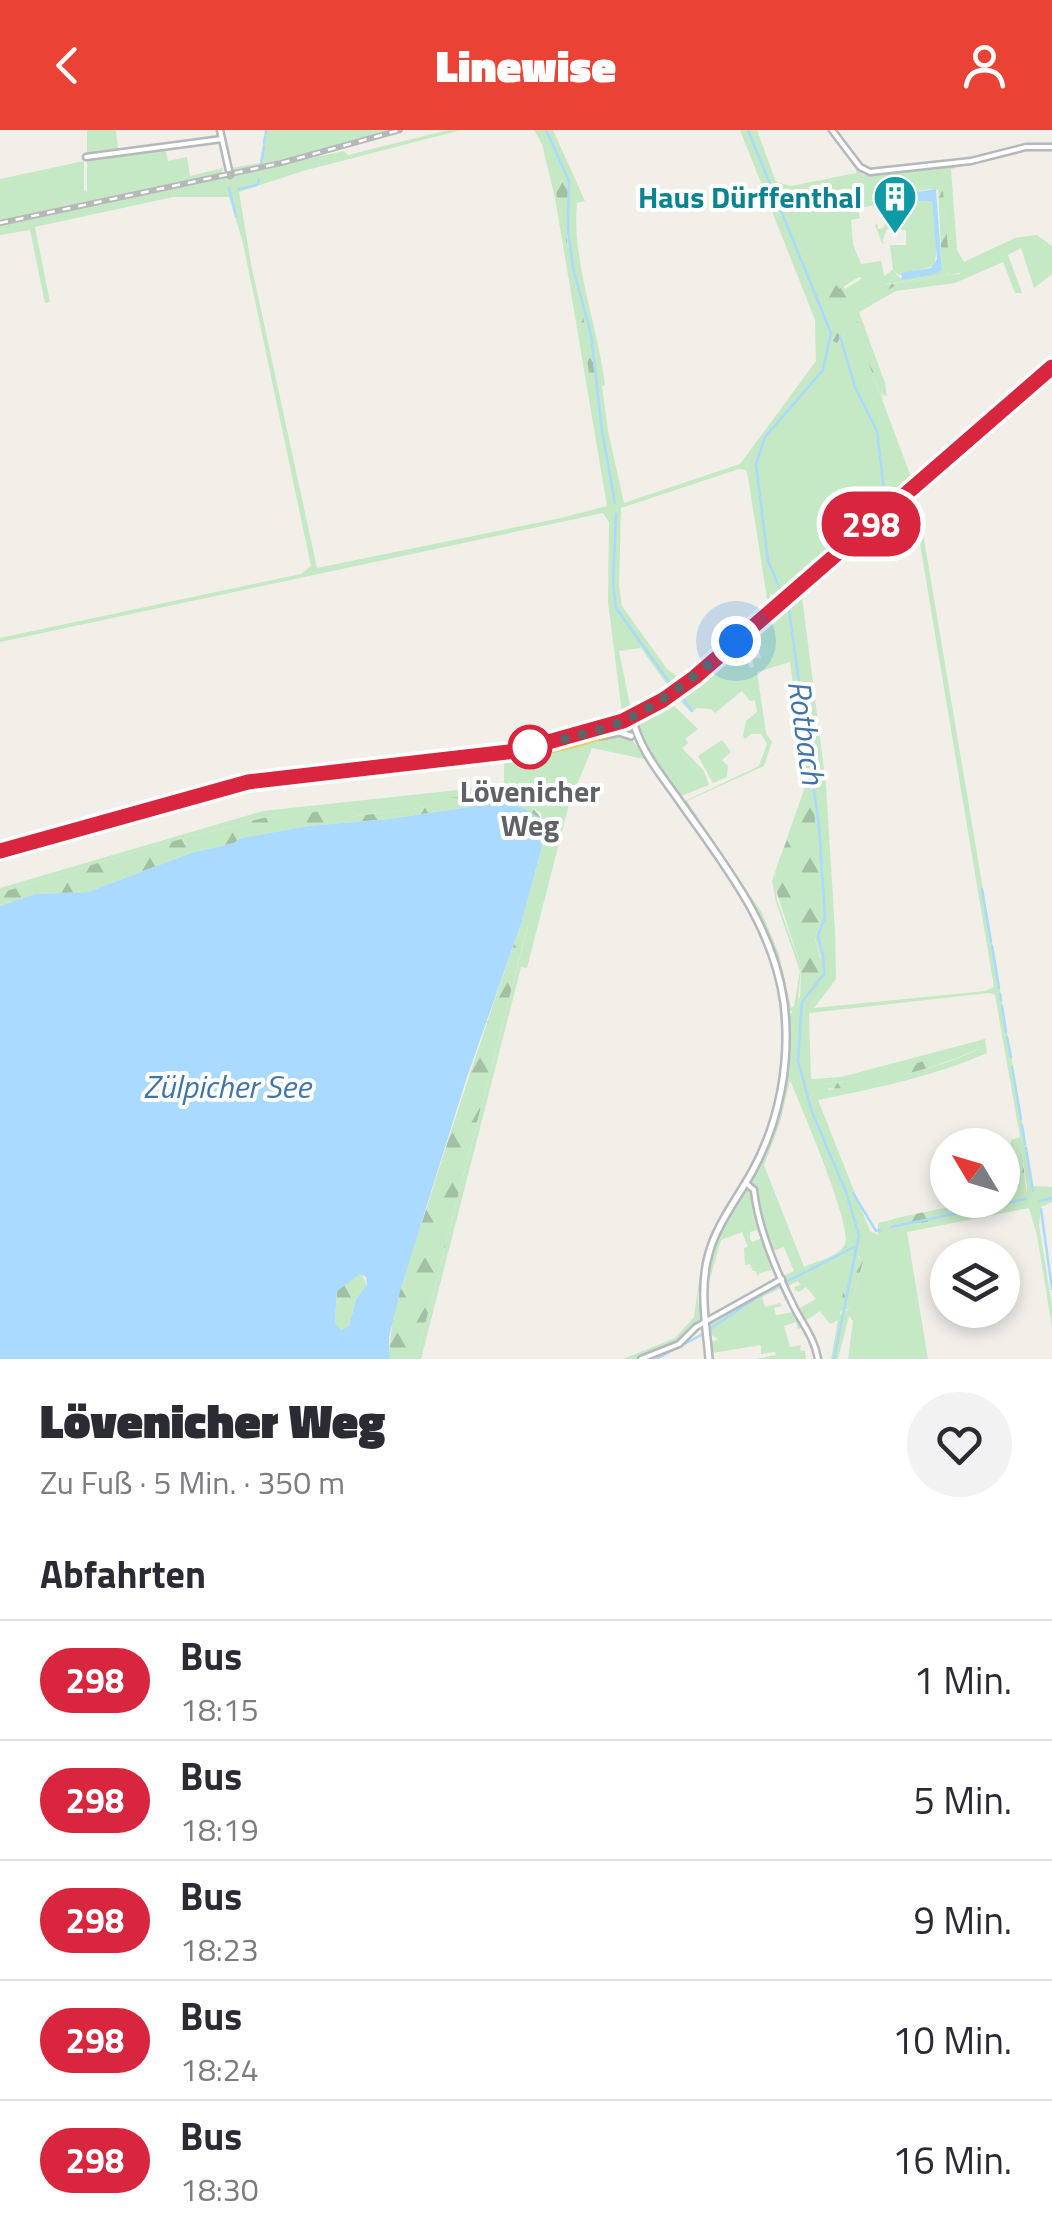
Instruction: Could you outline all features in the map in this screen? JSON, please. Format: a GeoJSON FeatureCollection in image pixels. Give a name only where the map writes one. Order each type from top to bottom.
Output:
{"type":"FeatureCollection","features":[{"type":"Feature","properties":{"kind":"main road"},"geometry":{"type":"LineString","coordinates":[[0,851],[248,782],[516,751],[592,737],[628,721],[695,677],[1052,367]]}},
{"type":"Feature","properties":{"kind":"main road"},"geometry":{"type":"LineString","coordinates":[[516,751],[628,721]]}},
{"type":"Feature","properties":{"kind":"street"},"geometry":{"type":"LineString","coordinates":[[220,130],[230,174]]}},
{"type":"Feature","properties":{"kind":"street"},"geometry":{"type":"LineString","coordinates":[[832,130],[860,167],[870,172],[964,162],[1026,147],[1052,147]]}},
{"type":"Feature","properties":{"kind":"street"},"geometry":{"type":"LineString","coordinates":[[86,156],[222,139]]}},
{"type":"Feature","properties":{"kind":"street"},"geometry":{"type":"LineString","coordinates":[[628,721],[631,736],[646,753]]}},
{"type":"Feature","properties":{"kind":"street"},"geometry":{"type":"LineString","coordinates":[[628,721],[750,904],[767,939],[781,988],[786,1036],[782,1085],[767,1140],[708,1255],[704,1282],[709,1359]]}},
{"type":"Feature","properties":{"kind":"street"},"geometry":{"type":"LineString","coordinates":[[592,737],[619,732],[631,736]]}},
{"type":"Feature","properties":{"kind":"street"},"geometry":{"type":"LineString","coordinates":[[746,1183],[754,1192],[755,1208],[783,1282],[815,1344],[818,1359]]}},
{"type":"Feature","properties":{"kind":"street"},"geometry":{"type":"LineString","coordinates":[[641,1359],[680,1344],[694,1328],[706,1329],[783,1282]]}},
{"type":"Feature","properties":{"kind":"green space"},"geometry":{"type":"Polygon","coordinates":[[[87,130],[116,130],[118,150],[165,148],[168,161],[187,157],[190,176],[223,168],[222,173],[0,222],[0,179],[84,161],[87,192],[87,130]]]}},
{"type":"Feature","properties":{"kind":"green space"},"geometry":{"type":"Polygon","coordinates":[[[265,130],[393,130],[333,149],[230,171],[260,163],[265,130]]]}},
{"type":"Feature","properties":{"kind":"green space"},"geometry":{"type":"Polygon","coordinates":[[[461,130],[303,171],[239,192],[317,568],[607,506],[555,198],[542,144],[534,130],[547,147],[567,245],[568,181],[545,130],[553,130],[585,201],[577,203],[578,247],[602,363],[608,431],[624,503],[740,464],[816,361],[815,320],[740,130],[757,130],[776,182],[791,186],[856,173],[857,167],[863,175],[971,162],[1022,149],[1052,149],[1020,151],[951,169],[957,250],[964,262],[1015,238],[1037,235],[1052,246],[1052,274],[1034,288],[1021,248],[1008,255],[1022,293],[1015,293],[1003,262],[955,283],[896,291],[859,312],[887,396],[883,395],[853,310],[895,286],[945,277],[877,286],[859,277],[838,290],[826,271],[809,278],[833,341],[855,327],[911,477],[915,479],[924,473],[1052,363],[916,481],[912,481],[908,489],[787,594],[777,602],[770,593],[770,609],[688,682],[653,706],[577,735],[499,752],[256,778],[0,849],[248,776],[500,749],[585,730],[622,713],[608,602],[609,522],[603,513],[0,642],[0,638],[301,574],[311,566],[242,239],[229,197],[173,197],[35,227],[50,302],[45,303],[30,230],[0,235],[0,225],[344,151],[348,155],[461,130]],[[942,182],[938,186],[904,189],[903,194],[914,201],[932,201],[937,250],[934,266],[899,275],[893,270],[890,245],[906,245],[906,230],[887,229],[882,242],[886,243],[882,243],[875,225],[883,228],[884,214],[891,209],[877,205],[858,208],[860,218],[851,220],[853,244],[861,264],[881,261],[886,284],[946,272],[960,274],[948,248],[942,182]],[[746,470],[621,508],[622,606],[667,669],[679,678],[713,658],[768,605],[746,470]],[[641,648],[619,651],[631,710],[670,689],[641,648]]]}},
{"type":"Feature","properties":{"kind":"green space"},"geometry":{"type":"Polygon","coordinates":[[[537,130],[545,130],[568,181],[567,245],[548,154],[537,130]]]}},
{"type":"Feature","properties":{"kind":"green space"},"geometry":{"type":"Polygon","coordinates":[[[942,180],[948,248],[960,273],[885,284],[884,276],[893,270],[900,278],[942,270],[938,190],[903,194],[904,189],[938,186],[942,180]]]}},
{"type":"Feature","properties":{"kind":"green space"},"geometry":{"type":"Polygon","coordinates":[[[826,270],[839,289],[863,278],[877,286],[945,277],[895,286],[853,310],[879,379],[883,401],[855,328],[837,343],[833,341],[809,278],[826,270]]]}},
{"type":"Feature","properties":{"kind":"green space"},"geometry":{"type":"Polygon","coordinates":[[[575,284],[593,359],[599,417],[596,417],[575,284]]]}},
{"type":"Feature","properties":{"kind":"green space"},"geometry":{"type":"Polygon","coordinates":[[[1052,370],[1052,378],[917,498],[1033,1186],[1052,1187],[1052,1202],[1041,1207],[1039,1225],[1052,1327],[1037,1235],[1029,1208],[1020,1210],[1027,1187],[995,995],[809,1013],[811,1079],[841,1077],[985,1039],[987,1053],[904,1081],[818,1100],[870,1231],[878,1235],[878,1223],[887,1221],[894,1229],[945,1218],[978,1218],[907,1232],[928,1359],[848,1359],[853,1321],[849,1316],[838,1359],[831,1359],[838,1320],[830,1324],[820,1311],[805,1321],[798,1309],[816,1299],[806,1287],[795,1290],[801,1285],[798,1281],[788,1286],[783,1276],[794,1271],[784,1247],[773,1251],[750,1180],[779,1110],[787,1016],[793,1012],[786,1008],[770,948],[747,899],[683,802],[759,766],[767,744],[761,734],[745,739],[743,736],[746,721],[757,712],[755,700],[750,701],[742,691],[715,713],[697,708],[691,712],[677,698],[735,645],[741,660],[746,657],[750,668],[754,667],[752,658],[761,658],[759,651],[744,654],[741,643],[907,497],[913,500],[916,490],[1052,370]],[[910,503],[802,597],[826,785],[835,931],[836,979],[814,1008],[994,987],[915,514],[910,503]],[[790,662],[757,672],[766,733],[772,742],[764,766],[687,801],[762,913],[779,954],[791,1008],[800,971],[772,881],[807,781],[790,662]],[[811,783],[775,875],[777,900],[801,967],[798,1000],[821,958],[815,938],[822,913],[811,783]],[[979,1049],[845,1082],[822,1084],[829,1090],[886,1079],[979,1049]],[[790,1080],[780,1123],[764,1165],[804,1267],[842,1248],[845,1233],[824,1165],[790,1080]],[[851,1243],[825,1261],[825,1266],[851,1256],[840,1315],[850,1308],[863,1263],[851,1243]]]}},
{"type":"Feature","properties":{"kind":"green space"},"geometry":{"type":"Polygon","coordinates":[[[671,703],[698,729],[685,739],[688,743],[682,748],[704,771],[709,785],[681,796],[636,730],[642,719],[671,703]]]}},
{"type":"Feature","properties":{"kind":"green space"},"geometry":{"type":"Polygon","coordinates":[[[617,736],[632,740],[673,797],[644,759],[592,748],[569,804],[527,968],[521,967],[421,1359],[416,1359],[528,926],[521,924],[546,843],[541,813],[513,799],[490,794],[435,806],[348,817],[350,809],[263,818],[0,893],[0,888],[263,811],[504,785],[504,763],[249,787],[0,854],[163,806],[271,780],[566,747],[617,736]]]}},
{"type":"Feature","properties":{"kind":"green space"},"geometry":{"type":"Polygon","coordinates":[[[722,740],[731,752],[722,760],[728,766],[727,777],[713,783],[698,756],[722,740]]]}},
{"type":"Feature","properties":{"kind":"green space"},"geometry":{"type":"Polygon","coordinates":[[[812,783],[822,913],[815,939],[822,965],[821,975],[800,1001],[801,967],[774,884],[777,866],[812,783]]]}},
{"type":"Feature","properties":{"kind":"green space"},"geometry":{"type":"Polygon","coordinates":[[[495,793],[532,808],[543,822],[546,843],[543,825],[503,802],[241,838],[88,892],[35,894],[0,906],[0,893],[263,818],[350,808],[349,817],[435,806],[427,800],[495,793]]]}},
{"type":"Feature","properties":{"kind":"green space"},"geometry":{"type":"Polygon","coordinates":[[[521,924],[528,925],[416,1359],[390,1359],[402,1283],[521,924]]]}},
{"type":"Feature","properties":{"kind":"green space"},"geometry":{"type":"Polygon","coordinates":[[[978,1047],[946,1062],[899,1076],[852,1087],[818,1087],[822,1084],[845,1082],[978,1047]]]}},
{"type":"Feature","properties":{"kind":"green space"},"geometry":{"type":"Polygon","coordinates":[[[1020,1152],[1027,1198],[1020,1203],[1020,1152]]]}},
{"type":"Feature","properties":{"kind":"green space"},"geometry":{"type":"Polygon","coordinates":[[[745,1188],[751,1191],[763,1234],[760,1236],[757,1230],[750,1232],[750,1239],[752,1242],[765,1237],[777,1269],[759,1273],[758,1277],[750,1264],[745,1265],[744,1248],[748,1247],[742,1232],[721,1240],[706,1293],[718,1238],[745,1188]]]}},
{"type":"Feature","properties":{"kind":"green space"},"geometry":{"type":"Polygon","coordinates":[[[930,1211],[930,1218],[947,1218],[894,1229],[887,1221],[930,1211]]]}},
{"type":"Feature","properties":{"kind":"green space"},"geometry":{"type":"Polygon","coordinates":[[[712,1231],[702,1290],[698,1292],[698,1305],[702,1296],[701,1322],[680,1342],[635,1359],[623,1359],[675,1338],[694,1317],[702,1259],[712,1231]]]}},
{"type":"Feature","properties":{"kind":"green space"},"geometry":{"type":"Polygon","coordinates":[[[863,1242],[858,1257],[863,1262],[850,1308],[839,1312],[851,1257],[846,1255],[825,1266],[824,1263],[851,1243],[863,1242]]]}},
{"type":"Feature","properties":{"kind":"green space"},"geometry":{"type":"Polygon","coordinates":[[[362,1274],[367,1286],[356,1299],[349,1326],[341,1330],[335,1322],[337,1291],[353,1276],[362,1274]]]}},
{"type":"Feature","properties":{"kind":"green space"},"geometry":{"type":"Polygon","coordinates":[[[780,1282],[783,1287],[762,1297],[765,1307],[780,1303],[782,1306],[774,1308],[776,1315],[794,1312],[803,1327],[798,1329],[796,1322],[784,1326],[790,1347],[801,1345],[806,1359],[756,1359],[776,1355],[761,1354],[761,1345],[712,1353],[711,1342],[718,1339],[710,1334],[711,1323],[780,1282]]]}},
{"type":"Feature","properties":{"kind":"water"},"geometry":{"type":"Polygon","coordinates":[[[936,189],[942,270],[902,280],[901,273],[931,268],[937,259],[932,201],[914,201],[904,194],[936,189]]]}},
{"type":"Feature","properties":{"kind":"water","name":"Zülpicher See"},"geometry":{"type":"Polygon","coordinates":[[[503,802],[537,816],[543,825],[543,843],[521,924],[467,1077],[401,1288],[389,1337],[390,1359],[0,1359],[0,906],[35,894],[88,892],[241,838],[308,826],[503,802]],[[360,1274],[337,1291],[335,1322],[341,1330],[349,1326],[356,1299],[367,1285],[366,1277],[360,1274]]]}},
{"type":"Feature","properties":{"kind":"waterway"},"geometry":{"type":"LineString","coordinates":[[546,130],[569,181],[568,229],[573,268],[591,334],[615,503]]}},
{"type":"Feature","properties":{"kind":"waterway","name":"Rotbach"},"geometry":{"type":"LineString","coordinates":[[748,130],[831,333],[823,370],[765,437],[756,464],[768,561],[783,596]]}},
{"type":"Feature","properties":{"kind":"waterway"},"geometry":{"type":"LineString","coordinates":[[264,143],[265,137]]}},
{"type":"Feature","properties":{"kind":"waterway"},"geometry":{"type":"LineString","coordinates":[[261,164],[264,147]]}},
{"type":"Feature","properties":{"kind":"waterway"},"geometry":{"type":"LineString","coordinates":[[239,189],[257,185],[259,180]]}},
{"type":"Feature","properties":{"kind":"waterway"},"geometry":{"type":"LineString","coordinates":[[229,188],[236,216]]}},
{"type":"Feature","properties":{"kind":"waterway"},"geometry":{"type":"LineString","coordinates":[[840,336],[855,387],[877,431],[886,506]]}},
{"type":"Feature","properties":{"kind":"waterway"},"geometry":{"type":"LineString","coordinates":[[918,489],[1052,372]]}},
{"type":"Feature","properties":{"kind":"waterway"},"geometry":{"type":"LineString","coordinates":[[616,514],[616,608],[672,686]]}},
{"type":"Feature","properties":{"kind":"waterway","name":"Rotbach"},"geometry":{"type":"LineString","coordinates":[[788,603],[819,826],[825,917],[818,936],[824,974],[802,1002],[798,1061],[812,1112],[846,1192],[859,1235],[834,1359]]}},
{"type":"Feature","properties":{"kind":"waterway"},"geometry":{"type":"LineString","coordinates":[[683,698],[692,711]]}},
{"type":"Feature","properties":{"kind":"waterway"},"geometry":{"type":"LineString","coordinates":[[982,889],[991,942]]}},
{"type":"Feature","properties":{"kind":"waterway"},"geometry":{"type":"LineString","coordinates":[[992,946],[999,988]]}},
{"type":"Feature","properties":{"kind":"waterway"},"geometry":{"type":"LineString","coordinates":[[1000,994],[1001,1001]]}},
{"type":"Feature","properties":{"kind":"waterway"},"geometry":{"type":"LineString","coordinates":[[1002,1006],[1006,1032]]}},
{"type":"Feature","properties":{"kind":"waterway"},"geometry":{"type":"LineString","coordinates":[[1007,1037],[1011,1057]]}},
{"type":"Feature","properties":{"kind":"waterway"},"geometry":{"type":"LineString","coordinates":[[1012,1067],[1021,1119]]}},
{"type":"Feature","properties":{"kind":"waterway"},"geometry":{"type":"LineString","coordinates":[[1022,1125],[1025,1144]]}},
{"type":"Feature","properties":{"kind":"waterway"},"geometry":{"type":"LineString","coordinates":[[1026,1148],[1033,1191]]}},
{"type":"Feature","properties":{"kind":"waterway"},"geometry":{"type":"LineString","coordinates":[[853,1193],[876,1231],[880,1230]]}},
{"type":"Feature","properties":{"kind":"waterway"},"geometry":{"type":"LineString","coordinates":[[1040,1201],[1052,1198]]}},
{"type":"Feature","properties":{"kind":"waterway"},"geometry":{"type":"LineString","coordinates":[[891,1227],[1026,1199]]}},
{"type":"Feature","properties":{"kind":"waterway"},"geometry":{"type":"LineString","coordinates":[[1041,1209],[1052,1289]]}},
{"type":"Feature","properties":{"kind":"waterway"},"geometry":{"type":"LineString","coordinates":[[710,1329],[759,1296],[854,1247]]}},
{"type":"Feature","properties":{"kind":"waterway"},"geometry":{"type":"LineString","coordinates":[[656,1359],[703,1334]]}},
{"type":"Feature","properties":{"kind":"railway"},"geometry":{"type":"LineString","coordinates":[[0,223],[281,163],[400,130]]}},
{"type":"Feature","properties":{"kind":"bus line","name":"298"},"geometry":{"type":"LineString","coordinates":[[0,851],[248,782],[489,756],[589,733],[634,716],[695,677],[1052,367]]}},
{"type":"Feature","properties":{"kind":"place","name":"Haus Dürffenthal"},"geometry":{"type":"Point","coordinates":[895,235]}},
{"type":"Feature","properties":{"kind":"place","name":"Lövenicher Weg"},"geometry":{"type":"Point","coordinates":[530,747]}},
{"type":"Feature","properties":{"kind":"route"},"geometry":{"type":"LineString","coordinates":[[530,747],[589,733],[634,716],[695,677],[736,641]]}}]}
